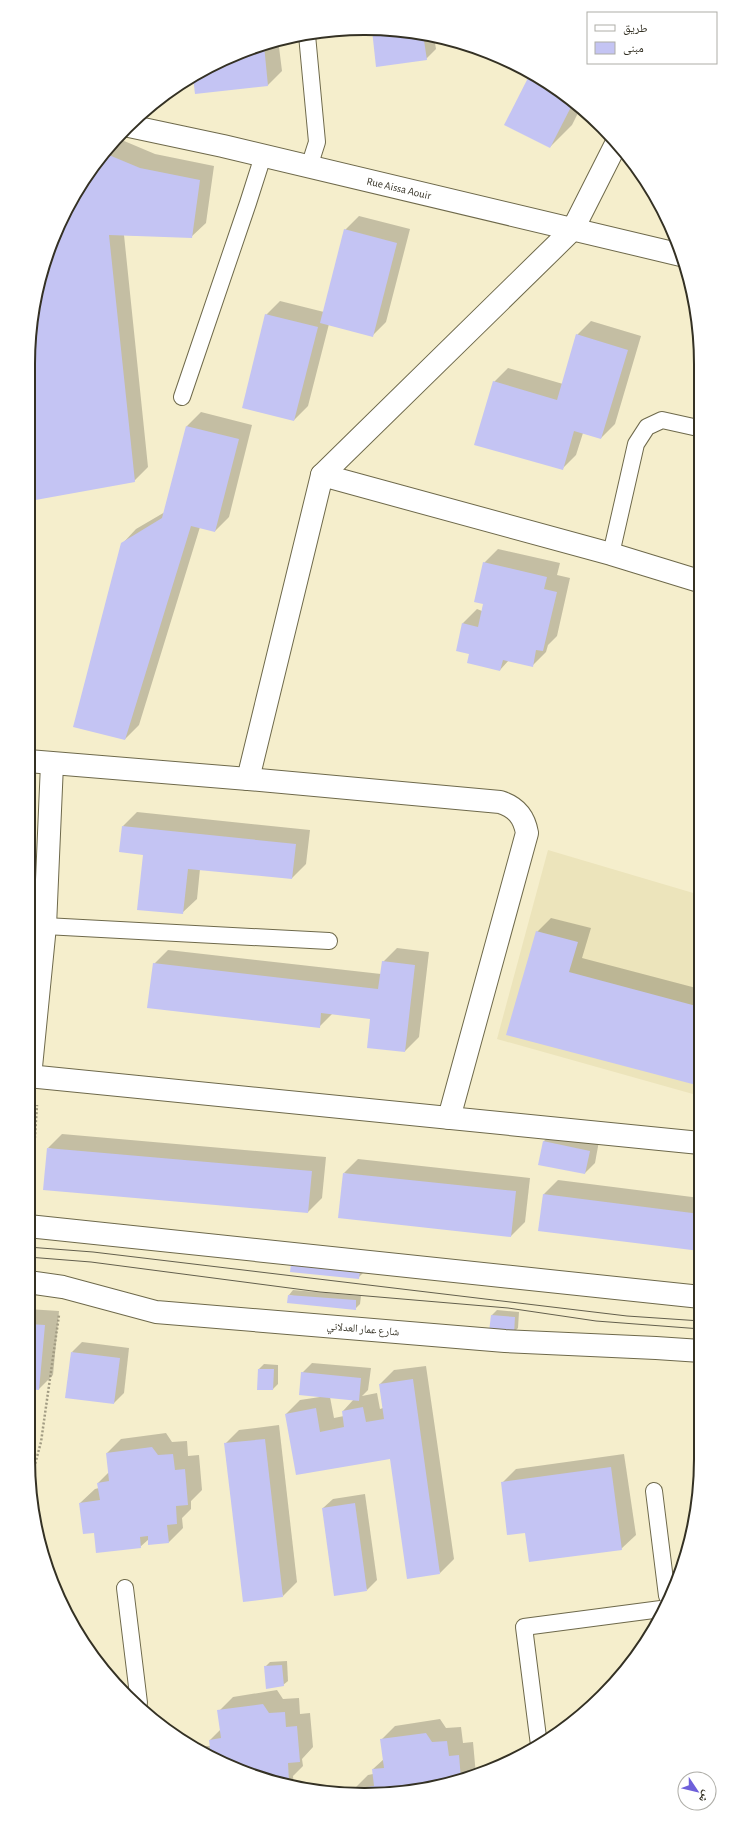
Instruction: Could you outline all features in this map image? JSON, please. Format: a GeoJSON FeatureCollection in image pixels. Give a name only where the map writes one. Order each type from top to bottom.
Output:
{"type":"FeatureCollection","features":[{"type":"Feature","properties":{"kind":"street","name":"Rue Aissa Aouir"},"geometry":{"type":"LineString","coordinates":[[136,128],[263,156],[675,254]]}},
{"type":"Feature","properties":{"kind":"street"},"geometry":{"type":"LineString","coordinates":[[248,779],[322,475],[573,229],[614,149]]}},
{"type":"Feature","properties":{"kind":"street"},"geometry":{"type":"LineString","coordinates":[[322,475],[611,554],[694,579]]}},
{"type":"Feature","properties":{"kind":"street"},"geometry":{"type":"LineString","coordinates":[[35,762],[248,779],[500,802],[509,805],[518,811],[525,821],[527,833],[449,1118]]}},
{"type":"Feature","properties":{"kind":"street"},"geometry":{"type":"LineString","coordinates":[[35,1042],[45,926],[52,764]]}},
{"type":"Feature","properties":{"kind":"street"},"geometry":{"type":"LineString","coordinates":[[35,1077],[694,1142]]}},
{"type":"Feature","properties":{"kind":"street"},"geometry":{"type":"LineString","coordinates":[[35,1227],[694,1296]]}},
{"type":"Feature","properties":{"kind":"street","name":"شارع عمار العدلاني"},"geometry":{"type":"LineString","coordinates":[[35,1283],[63,1287],[156,1312],[505,1342],[656,1348],[694,1351]]}},
{"type":"Feature","properties":{"kind":"lane"},"geometry":{"type":"LineString","coordinates":[[308,40],[317,142],[309,167]]}},
{"type":"Feature","properties":{"kind":"lane"},"geometry":{"type":"LineString","coordinates":[[182,397],[263,156]]}},
{"type":"Feature","properties":{"kind":"lane"},"geometry":{"type":"LineString","coordinates":[[611,554],[636,444],[647,427],[662,420],[694,427]]}},
{"type":"Feature","properties":{"kind":"lane"},"geometry":{"type":"LineString","coordinates":[[45,926],[329,941]]}},
{"type":"Feature","properties":{"kind":"lane"},"geometry":{"type":"LineString","coordinates":[[654,1491],[666,1591]]}},
{"type":"Feature","properties":{"kind":"lane"},"geometry":{"type":"LineString","coordinates":[[125,1588],[138,1697]]}},
{"type":"Feature","properties":{"kind":"lane"},"geometry":{"type":"LineString","coordinates":[[538,1738],[524,1626],[657,1609]]}},
{"type":"Feature","properties":{"kind":"path"},"geometry":{"type":"LineString","coordinates":[[35,1463],[41,1442],[63,1287]]}},
{"type":"Feature","properties":{"kind":"shaded area"},"geometry":{"type":"Polygon","coordinates":[[[548,850],[694,893],[694,1094],[497,1039],[548,850]]]}},
{"type":"Feature","properties":{"kind":"building"},"geometry":{"type":"Polygon","coordinates":[[[373,35],[424,40],[427,60],[376,67],[373,35]]]}},
{"type":"Feature","properties":{"kind":"building"},"geometry":{"type":"Polygon","coordinates":[[[265,50],[268,86],[195,94],[194,83],[200,79],[238,60],[265,50]]]}},
{"type":"Feature","properties":{"kind":"building"},"geometry":{"type":"Polygon","coordinates":[[[528,78],[571,108],[550,148],[504,125],[528,78]]]}},
{"type":"Feature","properties":{"kind":"building"},"geometry":{"type":"Polygon","coordinates":[[[110,156],[140,168],[200,180],[192,238],[109,235],[135,482],[35,500],[35,364],[41,300],[52,259],[69,219],[91,181],[110,156]]]}},
{"type":"Feature","properties":{"kind":"building"},"geometry":{"type":"Polygon","coordinates":[[[344,229],[397,243],[373,337],[320,323],[344,229]]]}},
{"type":"Feature","properties":{"kind":"building"},"geometry":{"type":"Polygon","coordinates":[[[265,314],[318,327],[294,421],[242,408],[265,314]]]}},
{"type":"Feature","properties":{"kind":"building"},"geometry":{"type":"Polygon","coordinates":[[[576,334],[628,350],[601,439],[574,431],[563,470],[474,445],[493,381],[557,400],[576,334]]]}},
{"type":"Feature","properties":{"kind":"building"},"geometry":{"type":"Polygon","coordinates":[[[186,426],[239,439],[215,532],[191,526],[125,740],[73,727],[121,543],[162,518],[186,426]]]}},
{"type":"Feature","properties":{"kind":"building"},"geometry":{"type":"Polygon","coordinates":[[[483,562],[547,577],[544,589],[557,592],[543,651],[536,650],[533,667],[503,660],[500,671],[467,663],[469,654],[456,651],[462,623],[478,627],[483,604],[474,602],[483,562]]]}},
{"type":"Feature","properties":{"kind":"building"},"geometry":{"type":"Polygon","coordinates":[[[122,826],[296,844],[292,879],[188,869],[183,914],[137,910],[143,855],[119,852],[122,826]]]}},
{"type":"Feature","properties":{"kind":"building"},"geometry":{"type":"Polygon","coordinates":[[[536,931],[578,942],[569,972],[694,1005],[694,1084],[506,1035],[536,931]]]}},
{"type":"Feature","properties":{"kind":"building"},"geometry":{"type":"Polygon","coordinates":[[[382,961],[415,965],[405,1052],[367,1048],[370,1019],[321,1013],[320,1028],[147,1008],[153,963],[378,989],[382,961]]]}},
{"type":"Feature","properties":{"kind":"building"},"geometry":{"type":"Polygon","coordinates":[[[543,1141],[590,1151],[585,1174],[538,1165],[543,1141]]]}},
{"type":"Feature","properties":{"kind":"building"},"geometry":{"type":"Polygon","coordinates":[[[47,1148],[312,1171],[308,1213],[43,1190],[47,1148]]]}},
{"type":"Feature","properties":{"kind":"building"},"geometry":{"type":"Polygon","coordinates":[[[343,1173],[516,1191],[511,1237],[338,1218],[343,1173]]]}},
{"type":"Feature","properties":{"kind":"building"},"geometry":{"type":"Polygon","coordinates":[[[543,1194],[694,1213],[694,1250],[538,1231],[543,1194]]]}},
{"type":"Feature","properties":{"kind":"building"},"geometry":{"type":"Polygon","coordinates":[[[291,1264],[360,1270],[359,1279],[290,1272],[291,1264]]]}},
{"type":"Feature","properties":{"kind":"building"},"geometry":{"type":"Polygon","coordinates":[[[288,1295],[356,1300],[356,1310],[287,1303],[288,1295]]]}},
{"type":"Feature","properties":{"kind":"building"},"geometry":{"type":"Polygon","coordinates":[[[491,1315],[515,1317],[514,1334],[489,1332],[491,1315]]]}},
{"type":"Feature","properties":{"kind":"building"},"geometry":{"type":"Polygon","coordinates":[[[35,1324],[45,1325],[39,1390],[35,1390],[35,1324]]]}},
{"type":"Feature","properties":{"kind":"building"},"geometry":{"type":"Polygon","coordinates":[[[71,1352],[120,1358],[114,1404],[65,1398],[71,1352]]]}},
{"type":"Feature","properties":{"kind":"building"},"geometry":{"type":"Polygon","coordinates":[[[258,1369],[274,1369],[273,1390],[257,1390],[258,1369]]]}},
{"type":"Feature","properties":{"kind":"building"},"geometry":{"type":"Polygon","coordinates":[[[301,1372],[361,1378],[359,1401],[299,1395],[301,1372]]]}},
{"type":"Feature","properties":{"kind":"building"},"geometry":{"type":"Polygon","coordinates":[[[413,1379],[440,1574],[407,1579],[390,1459],[296,1475],[285,1414],[316,1408],[320,1432],[344,1427],[342,1411],[363,1407],[366,1422],[384,1419],[379,1384],[413,1379]]]}},
{"type":"Feature","properties":{"kind":"building"},"geometry":{"type":"Polygon","coordinates":[[[265,1439],[283,1597],[243,1602],[224,1443],[265,1439]]]}},
{"type":"Feature","properties":{"kind":"building"},"geometry":{"type":"Polygon","coordinates":[[[152,1447],[158,1455],[173,1454],[175,1470],[185,1469],[188,1505],[176,1506],[177,1524],[167,1525],[169,1543],[148,1545],[148,1536],[140,1537],[141,1548],[96,1553],[94,1533],[83,1534],[79,1503],[100,1500],[97,1483],[109,1481],[106,1453],[152,1447]]]}},
{"type":"Feature","properties":{"kind":"building"},"geometry":{"type":"Polygon","coordinates":[[[611,1467],[622,1550],[529,1562],[525,1533],[507,1535],[501,1482],[611,1467]]]}},
{"type":"Feature","properties":{"kind":"building"},"geometry":{"type":"Polygon","coordinates":[[[355,1503],[367,1591],[334,1596],[322,1508],[355,1503]]]}},
{"type":"Feature","properties":{"kind":"building"},"geometry":{"type":"Polygon","coordinates":[[[282,1665],[284,1686],[266,1689],[264,1666],[282,1665]]]}},
{"type":"Feature","properties":{"kind":"building"},"geometry":{"type":"Polygon","coordinates":[[[263,1704],[269,1713],[285,1712],[286,1727],[297,1726],[300,1762],[288,1763],[289,1779],[238,1763],[210,1749],[209,1740],[221,1738],[217,1710],[263,1704]]]}},
{"type":"Feature","properties":{"kind":"building"},"geometry":{"type":"Polygon","coordinates":[[[426,1733],[432,1742],[447,1741],[449,1756],[459,1755],[461,1774],[429,1782],[408,1785],[361,1788],[374,1786],[372,1769],[384,1768],[380,1739],[426,1733]]]}},
{"type":"Feature","properties":{"kind":"tram line"},"geometry":{"type":"LineString","coordinates":[[35,1248],[93,1252],[627,1316],[694,1321]]}},
{"type":"Feature","properties":{"kind":"tram line"},"geometry":{"type":"LineString","coordinates":[[35,1258],[91,1262],[320,1292],[508,1308],[596,1321],[694,1328]]}}]}
